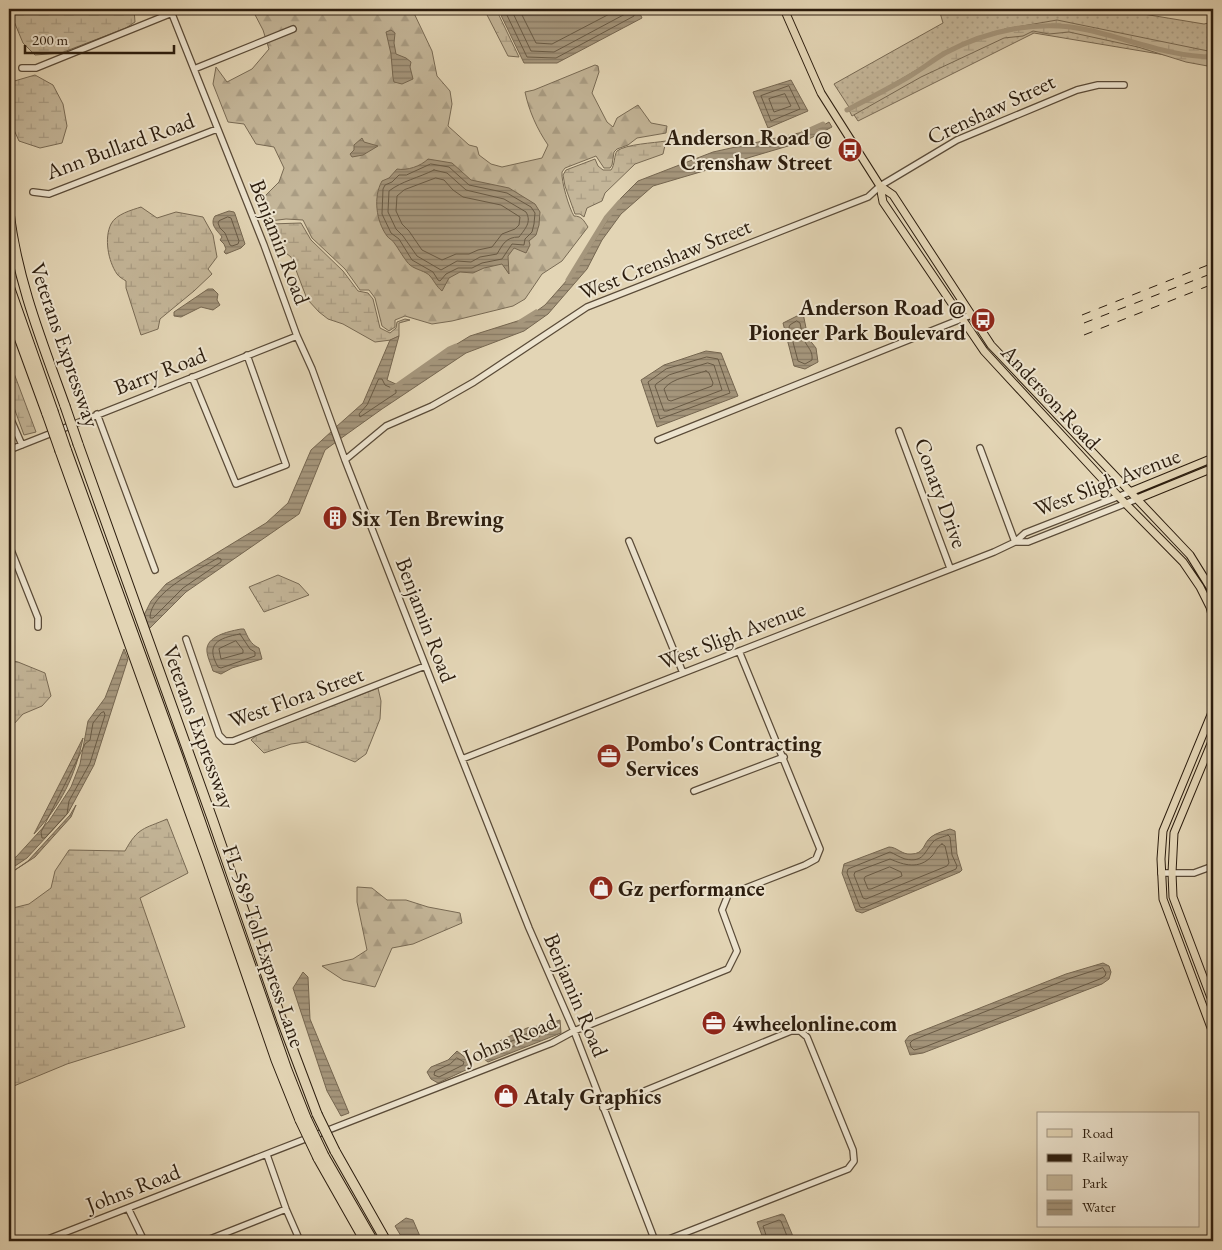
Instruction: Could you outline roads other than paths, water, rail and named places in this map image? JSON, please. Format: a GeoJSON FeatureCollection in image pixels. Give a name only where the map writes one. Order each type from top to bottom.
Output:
{"type":"FeatureCollection","features":[{"type":"Feature","properties":{"kind":"highway","name":"Veterans Expressway"},"geometry":{"type":"LineString","coordinates":[[9,212],[13,244],[23,289],[56,410],[125,622],[276,1060],[321,1157],[365,1241]]}},
{"type":"Feature","properties":{"kind":"highway"},"geometry":{"type":"LineString","coordinates":[[9,253],[21,299],[56,410]]}},
{"type":"Feature","properties":{"kind":"highway"},"geometry":{"type":"LineString","coordinates":[[9,286],[56,410]]}},
{"type":"Feature","properties":{"kind":"highway","name":"Veterans Expressway"},"geometry":{"type":"LineString","coordinates":[[9,310],[56,410],[69,448],[120,562],[282,1021],[317,1114],[335,1151],[386,1241]]}},
{"type":"Feature","properties":{"kind":"highway"},"geometry":{"type":"LineString","coordinates":[[321,1157],[373,1241]]}},
{"type":"Feature","properties":{"kind":"main road","name":"Anderson Road"},"geometry":{"type":"LineString","coordinates":[[784,9],[821,93],[880,186],[894,195],[991,345],[1190,556],[1213,592]]}},
{"type":"Feature","properties":{"kind":"main road","name":"Anderson Road"},"geometry":{"type":"LineString","coordinates":[[880,186],[882,202],[984,351],[1118,496],[1183,562],[1200,587],[1210,607],[1213,619]]}},
{"type":"Feature","properties":{"kind":"main road","name":"West Sligh Avenue"},"geometry":{"type":"LineString","coordinates":[[1130,492],[1213,458]]}},
{"type":"Feature","properties":{"kind":"main road","name":"West Sligh Avenue"},"geometry":{"type":"LineString","coordinates":[[1137,499],[1213,468]]}},
{"type":"Feature","properties":{"kind":"main road"},"geometry":{"type":"LineString","coordinates":[[1213,710],[1163,831],[1161,873],[1163,899],[1213,1033]]}},
{"type":"Feature","properties":{"kind":"main road"},"geometry":{"type":"LineString","coordinates":[[1213,739],[1174,833],[1172,873],[1173,897],[1213,1003]]}},
{"type":"Feature","properties":{"kind":"street"},"geometry":{"type":"LineString","coordinates":[[22,68],[36,68],[171,11]]}},
{"type":"Feature","properties":{"kind":"street","name":"Benjamin Road"},"geometry":{"type":"LineString","coordinates":[[171,11],[264,245],[297,336],[312,369],[345,460],[528,928],[574,1031],[655,1241]]}},
{"type":"Feature","properties":{"kind":"street"},"geometry":{"type":"LineString","coordinates":[[194,69],[293,29]]}},
{"type":"Feature","properties":{"kind":"street","name":"Crenshaw Street"},"geometry":{"type":"LineString","coordinates":[[880,186],[957,140],[1077,90],[1098,85],[1124,85]]}},
{"type":"Feature","properties":{"kind":"street","name":"Ann Bullard Road"},"geometry":{"type":"LineString","coordinates":[[33,192],[49,194],[218,129]]}},
{"type":"Feature","properties":{"kind":"street","name":"West Crenshaw Street"},"geometry":{"type":"LineString","coordinates":[[345,460],[386,426],[432,406],[474,382],[587,306],[868,197],[880,186]]}},
{"type":"Feature","properties":{"kind":"street"},"geometry":{"type":"LineString","coordinates":[[658,440],[971,315]]}},
{"type":"Feature","properties":{"kind":"street","name":"Barry Road"},"geometry":{"type":"LineString","coordinates":[[9,450],[297,336]]}},
{"type":"Feature","properties":{"kind":"street"},"geometry":{"type":"LineString","coordinates":[[192,377],[236,484],[286,465],[247,355]]}},
{"type":"Feature","properties":{"kind":"street"},"geometry":{"type":"LineString","coordinates":[[97,414],[155,570]]}},
{"type":"Feature","properties":{"kind":"street"},"geometry":{"type":"LineString","coordinates":[[9,415],[22,445]]}},
{"type":"Feature","properties":{"kind":"street","name":"Conaty Drive"},"geometry":{"type":"LineString","coordinates":[[899,431],[950,568]]}},
{"type":"Feature","properties":{"kind":"street"},"geometry":{"type":"LineString","coordinates":[[980,448],[1015,542]]}},
{"type":"Feature","properties":{"kind":"street","name":"West Sligh Avenue"},"geometry":{"type":"LineString","coordinates":[[462,759],[950,568],[1015,542],[1025,533],[1130,492]]}},
{"type":"Feature","properties":{"kind":"street","name":"West Sligh Avenue"},"geometry":{"type":"LineString","coordinates":[[1015,542],[1028,542],[1137,499]]}},
{"type":"Feature","properties":{"kind":"street"},"geometry":{"type":"LineString","coordinates":[[629,541],[682,673]]}},
{"type":"Feature","properties":{"kind":"street"},"geometry":{"type":"LineString","coordinates":[[9,545],[38,618],[38,627]]}},
{"type":"Feature","properties":{"kind":"street","name":"West Flora Street"},"geometry":{"type":"LineString","coordinates":[[186,640],[219,735],[225,741],[233,741],[425,666]]}},
{"type":"Feature","properties":{"kind":"street","name":"Johns Road"},"geometry":{"type":"LineString","coordinates":[[43,1241],[60,1238],[128,1208],[555,1042],[574,1031],[728,969],[738,951],[722,910],[728,895],[805,865],[816,858],[820,849],[784,757],[739,651]]}},
{"type":"Feature","properties":{"kind":"street"},"geometry":{"type":"LineString","coordinates":[[694,791],[784,757]]}},
{"type":"Feature","properties":{"kind":"street"},"geometry":{"type":"LineString","coordinates":[[1161,873],[1194,873],[1213,866]]}},
{"type":"Feature","properties":{"kind":"street"},"geometry":{"type":"LineString","coordinates":[[603,1108],[790,1031],[800,1031],[807,1037],[853,1150],[854,1161],[848,1169],[664,1241]]}},
{"type":"Feature","properties":{"kind":"street"},"geometry":{"type":"LineString","coordinates":[[267,1155],[286,1209],[300,1241]]}},
{"type":"Feature","properties":{"kind":"street"},"geometry":{"type":"LineString","coordinates":[[128,1208],[144,1241]]}},
{"type":"Feature","properties":{"kind":"street"},"geometry":{"type":"LineString","coordinates":[[205,1241],[286,1209]]}},
{"type":"Feature","properties":{"kind":"water"},"geometry":{"type":"Polygon","coordinates":[[[498,9],[638,9],[642,18],[557,63],[524,63],[498,9]]]}},
{"type":"Feature","properties":{"kind":"water"},"geometry":{"type":"Polygon","coordinates":[[[391,30],[395,33],[396,54],[411,62],[410,67],[413,79],[402,84],[394,82],[393,78],[391,54],[386,32],[391,30]]]}},
{"type":"Feature","properties":{"kind":"water"},"geometry":{"type":"Polygon","coordinates":[[[791,80],[808,111],[768,128],[753,92],[791,80]]]}},
{"type":"Feature","properties":{"kind":"water"},"geometry":{"type":"Polygon","coordinates":[[[829,122],[832,127],[805,141],[653,186],[621,214],[602,240],[587,269],[548,314],[524,331],[466,353],[340,439],[336,427],[363,403],[390,340],[399,336],[387,380],[398,385],[470,336],[527,318],[545,305],[576,270],[621,198],[638,181],[713,152],[817,129],[829,122]]]}},
{"type":"Feature","properties":{"kind":"water"},"geometry":{"type":"Polygon","coordinates":[[[362,138],[364,142],[378,146],[363,155],[352,157],[350,154],[354,150],[354,145],[362,138]]]}},
{"type":"Feature","properties":{"kind":"water"},"geometry":{"type":"Polygon","coordinates":[[[428,159],[452,163],[471,180],[509,188],[535,204],[540,212],[536,235],[529,241],[530,245],[526,253],[514,248],[508,256],[509,274],[502,264],[484,268],[473,273],[460,272],[449,278],[442,291],[428,274],[412,267],[408,263],[387,236],[380,223],[377,209],[377,194],[382,181],[389,178],[397,169],[414,167],[428,159]]]}},
{"type":"Feature","properties":{"kind":"water"},"geometry":{"type":"Polygon","coordinates":[[[229,211],[235,214],[245,244],[241,248],[226,254],[224,252],[226,249],[224,244],[220,240],[222,237],[215,228],[213,219],[215,216],[229,211]]]}},
{"type":"Feature","properties":{"kind":"water"},"geometry":{"type":"Polygon","coordinates":[[[208,289],[213,289],[218,294],[217,300],[220,305],[213,310],[201,307],[181,317],[174,316],[174,312],[208,289]]]}},
{"type":"Feature","properties":{"kind":"water"},"geometry":{"type":"Polygon","coordinates":[[[803,313],[808,338],[816,348],[818,362],[805,369],[794,366],[783,323],[803,313]]]}},
{"type":"Feature","properties":{"kind":"water"},"geometry":{"type":"Polygon","coordinates":[[[706,351],[721,353],[738,396],[657,427],[641,380],[664,365],[706,351]]]}},
{"type":"Feature","properties":{"kind":"water"},"geometry":{"type":"Polygon","coordinates":[[[332,431],[336,442],[325,450],[299,514],[186,592],[148,630],[143,617],[151,601],[166,584],[266,523],[288,503],[311,450],[332,431]]]}},
{"type":"Feature","properties":{"kind":"water"},"geometry":{"type":"Polygon","coordinates":[[[244,629],[251,642],[259,648],[262,659],[232,668],[221,674],[213,671],[207,654],[209,644],[221,634],[244,629]]]}},
{"type":"Feature","properties":{"kind":"water"},"geometry":{"type":"Polygon","coordinates":[[[124,649],[128,659],[94,765],[68,813],[27,858],[9,870],[9,861],[16,857],[49,821],[71,787],[80,764],[88,721],[105,698],[124,649]]]}},
{"type":"Feature","properties":{"kind":"water"},"geometry":{"type":"Polygon","coordinates":[[[83,738],[76,765],[66,790],[44,823],[34,834],[83,738]]]}},
{"type":"Feature","properties":{"kind":"water"},"geometry":{"type":"Polygon","coordinates":[[[76,805],[71,817],[35,857],[9,874],[28,861],[70,815],[76,805]]]}},
{"type":"Feature","properties":{"kind":"water"},"geometry":{"type":"Polygon","coordinates":[[[950,829],[955,831],[957,854],[962,870],[960,872],[862,913],[856,911],[842,873],[844,864],[889,847],[908,854],[916,854],[928,839],[950,829]]]}},
{"type":"Feature","properties":{"kind":"water"},"geometry":{"type":"Polygon","coordinates":[[[1103,963],[1109,966],[1111,972],[1109,979],[1102,984],[923,1053],[910,1055],[905,1041],[909,1036],[1066,974],[1103,963]]]}},
{"type":"Feature","properties":{"kind":"water"},"geometry":{"type":"Polygon","coordinates":[[[303,972],[308,977],[310,1019],[349,1113],[341,1116],[327,1091],[293,988],[303,972]]]}},
{"type":"Feature","properties":{"kind":"water"},"geometry":{"type":"Polygon","coordinates":[[[560,1020],[561,1033],[488,1062],[480,1056],[483,1049],[527,1028],[560,1020]]]}},
{"type":"Feature","properties":{"kind":"water"},"geometry":{"type":"Polygon","coordinates":[[[457,1051],[472,1063],[470,1068],[438,1083],[431,1079],[427,1072],[431,1067],[448,1060],[457,1051]]]}},
{"type":"Feature","properties":{"kind":"water"},"geometry":{"type":"Polygon","coordinates":[[[782,1214],[795,1241],[764,1241],[757,1222],[782,1214]]]}},
{"type":"Feature","properties":{"kind":"water"},"geometry":{"type":"Polygon","coordinates":[[[406,1218],[413,1220],[422,1241],[404,1241],[395,1226],[406,1218]]]}},
{"type":"Feature","properties":{"kind":"waterway"},"geometry":{"type":"LineString","coordinates":[[847,110],[962,45],[996,33],[1033,26],[1070,27],[1088,30],[1165,51],[1213,57]]}},
{"type":"Feature","properties":{"kind":"waterway"},"geometry":{"type":"LineString","coordinates":[[803,133],[823,124]]}},
{"type":"Feature","properties":{"kind":"waterway"},"geometry":{"type":"LineString","coordinates":[[568,280],[606,218],[620,202]]}},
{"type":"Feature","properties":{"kind":"waterway"},"geometry":{"type":"LineString","coordinates":[[520,322],[536,312]]}},
{"type":"Feature","properties":{"kind":"waterway"},"geometry":{"type":"LineString","coordinates":[[392,389],[456,346]]}},
{"type":"Feature","properties":{"kind":"railway"},"geometry":{"type":"LineString","coordinates":[[1082,315],[1213,263]]}},
{"type":"Feature","properties":{"kind":"railway"},"geometry":{"type":"LineString","coordinates":[[1084,323],[1213,273]]}},
{"type":"Feature","properties":{"kind":"railway"},"geometry":{"type":"LineString","coordinates":[[1084,335],[1213,284]]}},
{"type":"Feature","properties":{"kind":"place","name":"Anderson Road @ Crenshaw Street"},"geometry":{"type":"Point","coordinates":[850,150]}},
{"type":"Feature","properties":{"kind":"place","name":"Anderson Road @ Pioneer Park Boulevard"},"geometry":{"type":"Point","coordinates":[983,320]}},
{"type":"Feature","properties":{"kind":"place","name":"Six Ten Brewing"},"geometry":{"type":"Point","coordinates":[335,518]}},
{"type":"Feature","properties":{"kind":"place","name":"Pombo's Contracting Services"},"geometry":{"type":"Point","coordinates":[609,756]}},
{"type":"Feature","properties":{"kind":"place","name":"Gz performance"},"geometry":{"type":"Point","coordinates":[601,888]}},
{"type":"Feature","properties":{"kind":"place","name":"4wheelonline.com"},"geometry":{"type":"Point","coordinates":[714,1023]}},
{"type":"Feature","properties":{"kind":"place","name":"Ataly Graphics"},"geometry":{"type":"Point","coordinates":[506,1096]}}]}
